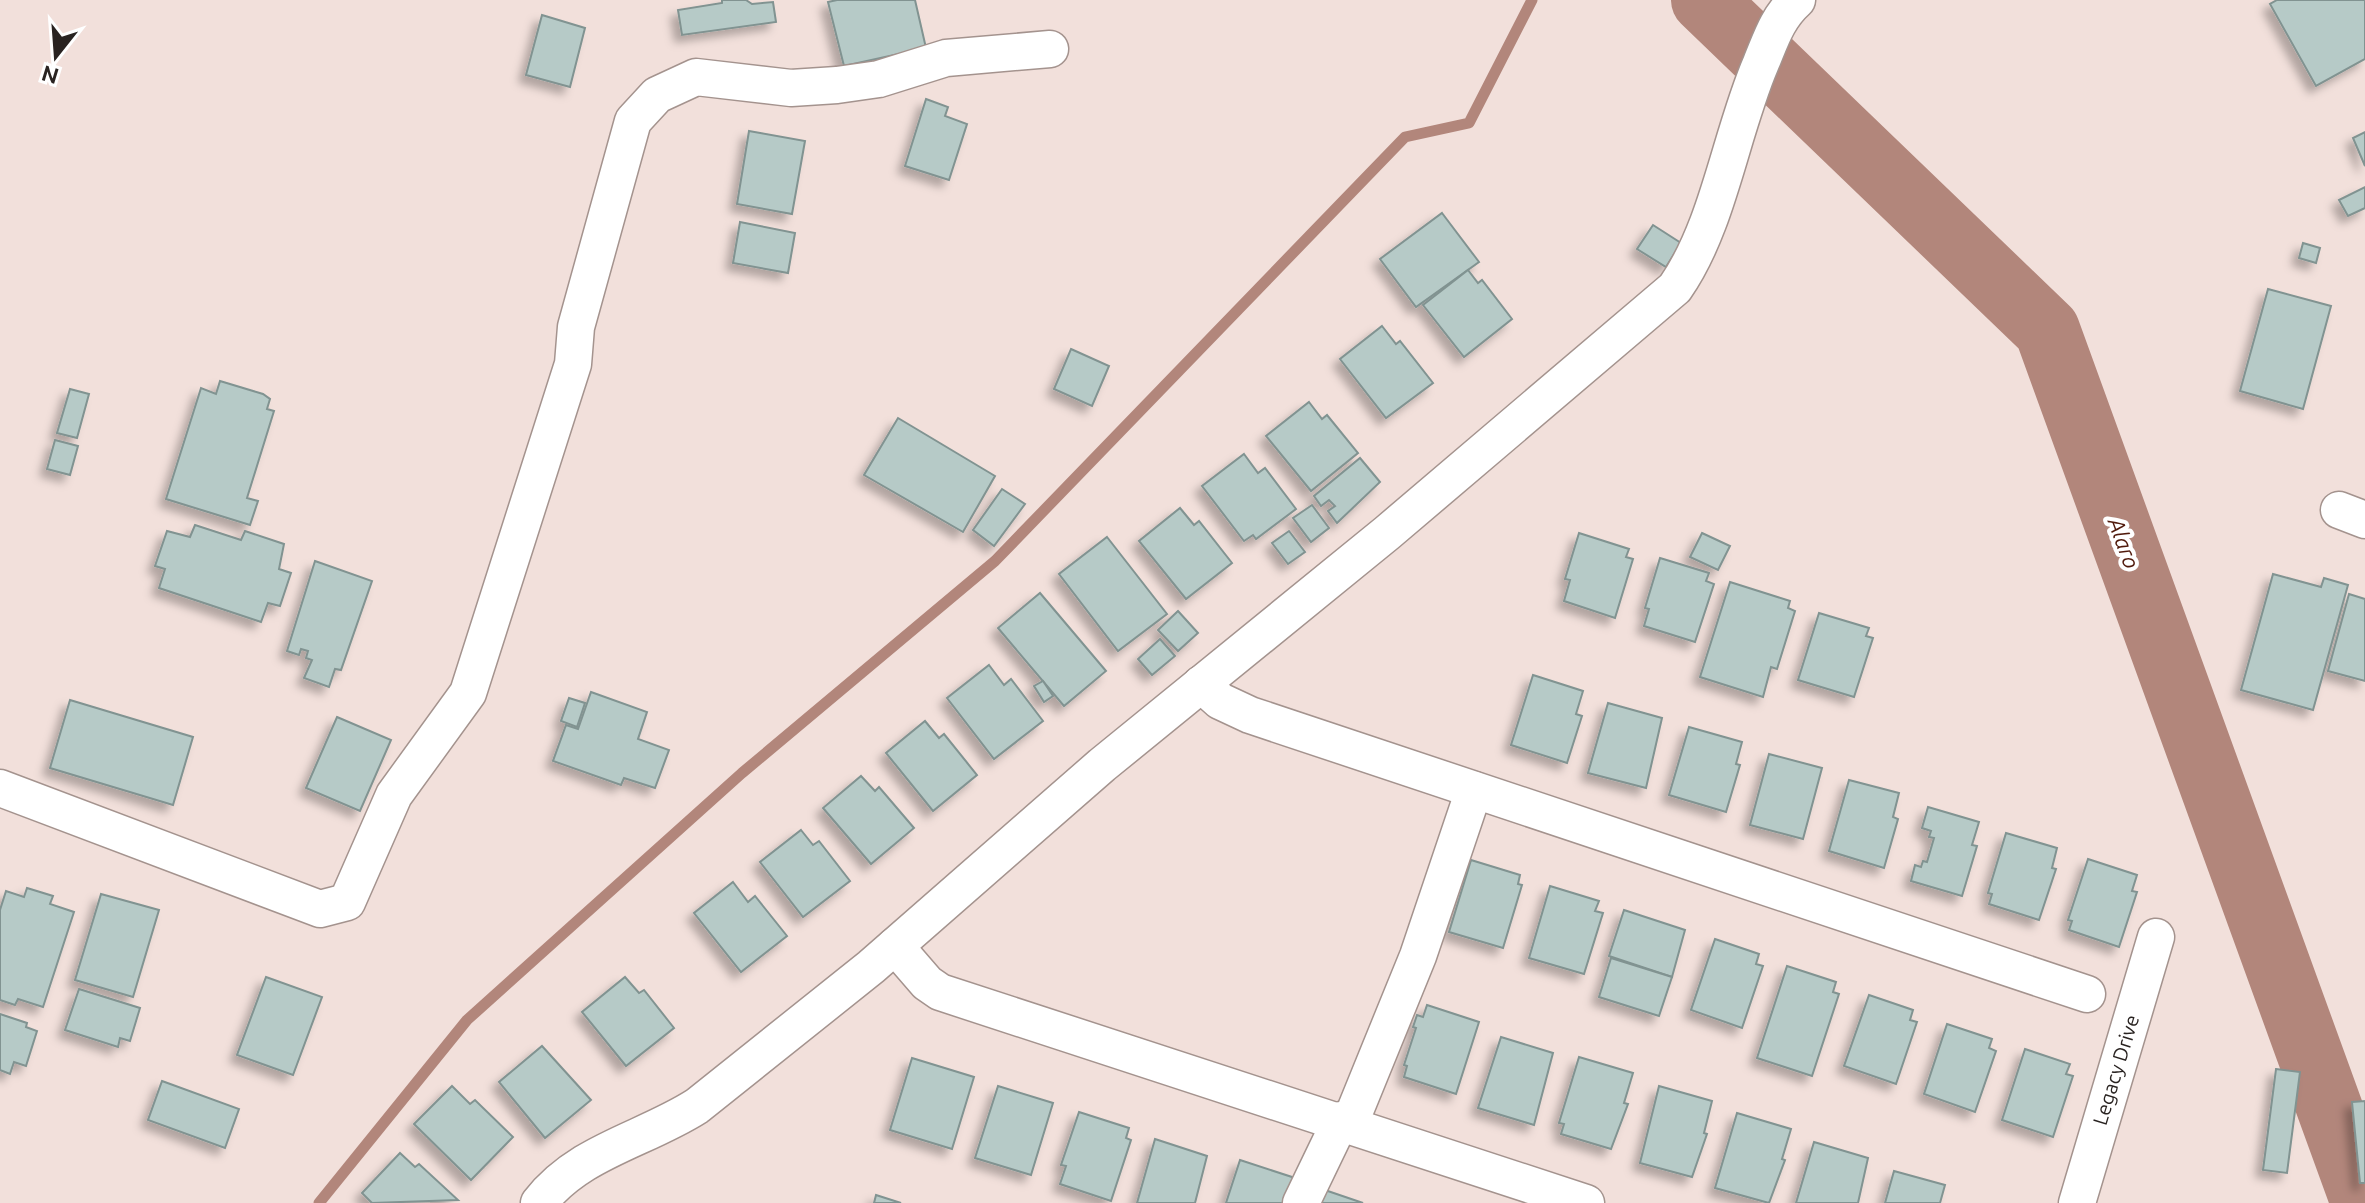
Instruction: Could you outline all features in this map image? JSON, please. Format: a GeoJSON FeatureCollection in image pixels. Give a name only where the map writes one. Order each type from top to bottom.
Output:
{"type":"FeatureCollection","features":[{"type":"Feature","properties":{"kind":"street"},"geometry":{"type":"LineString","coordinates":[[552,1197],[598,1154],[632,1137],[666,1126],[697,1106],[895,946],[1102,765],[1387,533],[1675,288],[1693,262],[1749,91],[1781,14],[1797,0]]}},
{"type":"Feature","properties":{"kind":"street"},"geometry":{"type":"LineString","coordinates":[[0,788],[320,909],[347,902],[394,795],[468,693],[573,364],[576,327],[633,121],[657,95],[696,77],[791,88],[837,85],[879,79],[946,58],[1050,49]]}},
{"type":"Feature","properties":{"kind":"street"},"geometry":{"type":"LineString","coordinates":[[1201,684],[1220,701],[1250,715],[2087,994]]}},
{"type":"Feature","properties":{"kind":"street"},"geometry":{"type":"LineString","coordinates":[[1301,1203],[1346,1122],[1418,956],[1474,790]]}},
{"type":"Feature","properties":{"kind":"street","name":"Legacy Drive"},"geometry":{"type":"LineString","coordinates":[[2077,1203],[2156,937]]}},
{"type":"Feature","properties":{"kind":"street"},"geometry":{"type":"LineString","coordinates":[[895,946],[927,983],[940,992],[1346,1122],[1586,1203]]}},
{"type":"Feature","properties":{"kind":"building"},"geometry":{"type":"Polygon","coordinates":[[[722,0],[746,0],[752,4],[773,2],[776,22],[682,35],[678,10],[722,3],[722,0]]]}},
{"type":"Feature","properties":{"kind":"building"},"geometry":{"type":"Polygon","coordinates":[[[915,0],[926,48],[844,66],[828,2],[915,0]]]}},
{"type":"Feature","properties":{"kind":"building"},"geometry":{"type":"Polygon","coordinates":[[[2277,0],[2365,0],[2365,59],[2316,86],[2270,4],[2277,0]]]}},
{"type":"Feature","properties":{"kind":"building"},"geometry":{"type":"Polygon","coordinates":[[[542,15],[585,28],[570,87],[526,75],[542,15]]]}},
{"type":"Feature","properties":{"kind":"building"},"geometry":{"type":"Polygon","coordinates":[[[926,99],[948,107],[945,116],[967,124],[949,180],[905,166],[926,99]]]}},
{"type":"Feature","properties":{"kind":"building"},"geometry":{"type":"Polygon","coordinates":[[[749,131],[805,141],[792,214],[737,204],[749,131]]]}},
{"type":"Feature","properties":{"kind":"building"},"geometry":{"type":"Polygon","coordinates":[[[2365,132],[2365,166],[2353,138],[2365,132]]]}},
{"type":"Feature","properties":{"kind":"building"},"geometry":{"type":"Polygon","coordinates":[[[2365,187],[2365,208],[2348,216],[2339,200],[2365,187]]]}},
{"type":"Feature","properties":{"kind":"building"},"geometry":{"type":"Polygon","coordinates":[[[1442,213],[1479,262],[1416,307],[1380,259],[1442,213]]]}},
{"type":"Feature","properties":{"kind":"building"},"geometry":{"type":"Polygon","coordinates":[[[740,222],[795,233],[788,273],[733,263],[740,222]]]}},
{"type":"Feature","properties":{"kind":"building"},"geometry":{"type":"Polygon","coordinates":[[[1653,225],[1681,243],[1666,267],[1637,249],[1653,225]]]}},
{"type":"Feature","properties":{"kind":"building"},"geometry":{"type":"Polygon","coordinates":[[[2303,243],[2320,248],[2316,263],[2299,258],[2303,243]]]}},
{"type":"Feature","properties":{"kind":"building"},"geometry":{"type":"Polygon","coordinates":[[[1468,270],[1478,283],[1482,280],[1512,319],[1464,357],[1423,305],[1468,270]]]}},
{"type":"Feature","properties":{"kind":"building"},"geometry":{"type":"Polygon","coordinates":[[[2268,289],[2331,306],[2303,409],[2240,391],[2268,289]]]}},
{"type":"Feature","properties":{"kind":"building"},"geometry":{"type":"Polygon","coordinates":[[[1382,326],[1396,344],[1400,341],[1433,383],[1386,418],[1340,359],[1382,326]]]}},
{"type":"Feature","properties":{"kind":"building"},"geometry":{"type":"Polygon","coordinates":[[[1071,349],[1109,366],[1092,406],[1054,389],[1071,349]]]}},
{"type":"Feature","properties":{"kind":"building"},"geometry":{"type":"Polygon","coordinates":[[[220,381],[263,394],[270,399],[267,409],[274,411],[247,498],[258,501],[250,525],[166,499],[201,388],[216,394],[220,381]]]}},
{"type":"Feature","properties":{"kind":"building"},"geometry":{"type":"Polygon","coordinates":[[[70,389],[89,394],[77,438],[57,433],[70,389]]]}},
{"type":"Feature","properties":{"kind":"building"},"geometry":{"type":"Polygon","coordinates":[[[1309,402],[1322,419],[1327,415],[1358,453],[1311,491],[1266,436],[1309,402]]]}},
{"type":"Feature","properties":{"kind":"building"},"geometry":{"type":"Polygon","coordinates":[[[898,418],[995,476],[963,532],[864,475],[898,418]]]}},
{"type":"Feature","properties":{"kind":"building"},"geometry":{"type":"Polygon","coordinates":[[[55,440],[78,446],[70,475],[47,469],[55,440]]]}},
{"type":"Feature","properties":{"kind":"building"},"geometry":{"type":"Polygon","coordinates":[[[1244,454],[1258,473],[1265,468],[1296,509],[1256,539],[1253,535],[1244,541],[1202,486],[1244,454]]]}},
{"type":"Feature","properties":{"kind":"building"},"geometry":{"type":"Polygon","coordinates":[[[1360,458],[1380,482],[1337,523],[1328,511],[1335,506],[1329,500],[1321,506],[1314,496],[1360,458]]]}},
{"type":"Feature","properties":{"kind":"building"},"geometry":{"type":"Polygon","coordinates":[[[1002,489],[1025,504],[994,546],[973,530],[1002,489]]]}},
{"type":"Feature","properties":{"kind":"building"},"geometry":{"type":"Polygon","coordinates":[[[1312,505],[1329,528],[1311,542],[1293,518],[1312,505]]]}},
{"type":"Feature","properties":{"kind":"building"},"geometry":{"type":"Polygon","coordinates":[[[1180,508],[1194,525],[1199,521],[1232,563],[1186,599],[1139,541],[1180,508]]]}},
{"type":"Feature","properties":{"kind":"building"},"geometry":{"type":"Polygon","coordinates":[[[195,525],[241,540],[245,531],[284,544],[279,569],[291,573],[280,606],[268,603],[261,622],[159,588],[165,569],[155,566],[167,531],[190,537],[195,525]]]}},
{"type":"Feature","properties":{"kind":"building"},"geometry":{"type":"Polygon","coordinates":[[[1289,531],[1305,552],[1288,564],[1272,543],[1289,531]]]}},
{"type":"Feature","properties":{"kind":"building"},"geometry":{"type":"Polygon","coordinates":[[[1579,533],[1629,549],[1626,557],[1633,559],[1615,618],[1564,601],[1570,580],[1565,579],[1579,533]]]}},
{"type":"Feature","properties":{"kind":"building"},"geometry":{"type":"Polygon","coordinates":[[[1702,533],[1730,546],[1718,570],[1690,557],[1702,533]]]}},
{"type":"Feature","properties":{"kind":"building"},"geometry":{"type":"Polygon","coordinates":[[[1107,537],[1167,614],[1118,651],[1059,574],[1107,537]]]}},
{"type":"Feature","properties":{"kind":"building"},"geometry":{"type":"Polygon","coordinates":[[[1660,558],[1709,573],[1706,581],[1714,584],[1695,642],[1644,626],[1649,609],[1645,608],[1660,558]]]}},
{"type":"Feature","properties":{"kind":"building"},"geometry":{"type":"Polygon","coordinates":[[[315,561],[372,581],[341,670],[335,669],[329,687],[304,678],[312,660],[306,658],[308,651],[301,649],[299,655],[287,651],[315,561]]]}},
{"type":"Feature","properties":{"kind":"building"},"geometry":{"type":"Polygon","coordinates":[[[2273,574],[2321,587],[2324,578],[2348,585],[2313,710],[2241,690],[2273,574]]]}},
{"type":"Feature","properties":{"kind":"building"},"geometry":{"type":"Polygon","coordinates":[[[1730,582],[1790,601],[1788,608],[1795,611],[1777,669],[1771,667],[1763,697],[1700,677],[1730,582]]]}},
{"type":"Feature","properties":{"kind":"building"},"geometry":{"type":"Polygon","coordinates":[[[1040,593],[1106,671],[1064,706],[998,628],[1040,593]]]}},
{"type":"Feature","properties":{"kind":"building"},"geometry":{"type":"Polygon","coordinates":[[[2349,594],[2365,599],[2365,681],[2328,671],[2349,594]]]}},
{"type":"Feature","properties":{"kind":"building"},"geometry":{"type":"Polygon","coordinates":[[[1178,611],[1198,633],[1178,651],[1158,630],[1178,611]]]}},
{"type":"Feature","properties":{"kind":"building"},"geometry":{"type":"Polygon","coordinates":[[[1819,613],[1869,628],[1866,636],[1873,638],[1854,697],[1798,680],[1819,613]]]}},
{"type":"Feature","properties":{"kind":"building"},"geometry":{"type":"Polygon","coordinates":[[[1160,639],[1175,656],[1152,675],[1138,659],[1160,639]]]}},
{"type":"Feature","properties":{"kind":"building"},"geometry":{"type":"Polygon","coordinates":[[[989,665],[1004,685],[1011,679],[1043,721],[994,759],[947,698],[989,665]]]}},
{"type":"Feature","properties":{"kind":"building"},"geometry":{"type":"Polygon","coordinates":[[[1533,675],[1583,691],[1576,714],[1582,716],[1567,763],[1511,745],[1533,675]]]}},
{"type":"Feature","properties":{"kind":"building"},"geometry":{"type":"Polygon","coordinates":[[[1043,681],[1053,696],[1044,702],[1034,686],[1043,681]]]}},
{"type":"Feature","properties":{"kind":"building"},"geometry":{"type":"Polygon","coordinates":[[[591,692],[647,712],[638,739],[669,750],[655,788],[624,778],[621,785],[553,761],[566,725],[578,729],[591,692]]]}},
{"type":"Feature","properties":{"kind":"building"},"geometry":{"type":"Polygon","coordinates":[[[569,698],[585,703],[577,727],[561,721],[569,698]]]}},
{"type":"Feature","properties":{"kind":"building"},"geometry":{"type":"Polygon","coordinates":[[[70,700],[193,737],[173,805],[50,768],[70,700]]]}},
{"type":"Feature","properties":{"kind":"building"},"geometry":{"type":"Polygon","coordinates":[[[1608,703],[1662,718],[1646,788],[1588,773],[1608,703]]]}},
{"type":"Feature","properties":{"kind":"building"},"geometry":{"type":"Polygon","coordinates":[[[337,717],[391,740],[360,811],[306,788],[337,717]]]}},
{"type":"Feature","properties":{"kind":"building"},"geometry":{"type":"Polygon","coordinates":[[[925,721],[939,738],[944,734],[977,775],[933,811],[886,753],[925,721]]]}},
{"type":"Feature","properties":{"kind":"building"},"geometry":{"type":"Polygon","coordinates":[[[1689,727],[1742,742],[1736,764],[1740,765],[1726,812],[1669,795],[1689,727]]]}},
{"type":"Feature","properties":{"kind":"building"},"geometry":{"type":"Polygon","coordinates":[[[1769,754],[1822,768],[1803,839],[1750,825],[1769,754]]]}},
{"type":"Feature","properties":{"kind":"building"},"geometry":{"type":"Polygon","coordinates":[[[861,776],[875,791],[879,787],[914,828],[871,864],[823,808],[861,776]]]}},
{"type":"Feature","properties":{"kind":"building"},"geometry":{"type":"Polygon","coordinates":[[[1849,780],[1899,793],[1893,817],[1898,819],[1884,868],[1829,851],[1849,780]]]}},
{"type":"Feature","properties":{"kind":"building"},"geometry":{"type":"Polygon","coordinates":[[[1928,807],[1979,822],[1972,845],[1977,846],[1962,896],[1911,881],[1915,865],[1921,867],[1923,861],[1927,862],[1934,838],[1929,837],[1931,831],[1922,828],[1928,807]]]}},
{"type":"Feature","properties":{"kind":"building"},"geometry":{"type":"Polygon","coordinates":[[[801,830],[813,845],[819,841],[850,881],[803,917],[760,862],[801,830]]]}},
{"type":"Feature","properties":{"kind":"building"},"geometry":{"type":"Polygon","coordinates":[[[2006,833],[2057,848],[2052,868],[2056,869],[2039,920],[1989,904],[1992,894],[1988,893],[2006,833]]]}},
{"type":"Feature","properties":{"kind":"building"},"geometry":{"type":"Polygon","coordinates":[[[2088,859],[2137,875],[2132,891],[2137,892],[2119,947],[2069,930],[2072,921],[2068,920],[2088,859]]]}},
{"type":"Feature","properties":{"kind":"building"},"geometry":{"type":"Polygon","coordinates":[[[1471,860],[1520,875],[1518,884],[1522,885],[1503,948],[1449,932],[1471,860]]]}},
{"type":"Feature","properties":{"kind":"building"},"geometry":{"type":"Polygon","coordinates":[[[733,882],[748,902],[755,896],[787,936],[741,972],[694,913],[733,882]]]}},
{"type":"Feature","properties":{"kind":"building"},"geometry":{"type":"Polygon","coordinates":[[[1550,886],[1599,901],[1595,911],[1603,913],[1584,974],[1529,958],[1550,886]]]}},
{"type":"Feature","properties":{"kind":"building"},"geometry":{"type":"Polygon","coordinates":[[[27,888],[53,896],[50,904],[74,912],[43,1007],[18,999],[15,1005],[0,1000],[0,910],[6,891],[24,897],[27,888]]]}},
{"type":"Feature","properties":{"kind":"building"},"geometry":{"type":"Polygon","coordinates":[[[101,894],[159,910],[133,997],[75,980],[101,894]]]}},
{"type":"Feature","properties":{"kind":"building"},"geometry":{"type":"Polygon","coordinates":[[[1624,910],[1685,930],[1672,977],[1609,956],[1624,910]]]}},
{"type":"Feature","properties":{"kind":"building"},"geometry":{"type":"Polygon","coordinates":[[[1715,939],[1759,954],[1756,964],[1763,966],[1742,1028],[1691,1010],[1715,939]]]}},
{"type":"Feature","properties":{"kind":"building"},"geometry":{"type":"Polygon","coordinates":[[[1611,958],[1672,977],[1659,1016],[1599,997],[1611,958]]]}},
{"type":"Feature","properties":{"kind":"building"},"geometry":{"type":"Polygon","coordinates":[[[1787,966],[1836,982],[1833,992],[1839,994],[1812,1076],[1757,1058],[1787,966]]]}},
{"type":"Feature","properties":{"kind":"building"},"geometry":{"type":"Polygon","coordinates":[[[266,977],[322,997],[293,1075],[237,1055],[266,977]]]}},
{"type":"Feature","properties":{"kind":"building"},"geometry":{"type":"Polygon","coordinates":[[[625,977],[639,993],[644,990],[674,1028],[626,1066],[582,1012],[625,977]]]}},
{"type":"Feature","properties":{"kind":"building"},"geometry":{"type":"Polygon","coordinates":[[[79,989],[140,1008],[130,1041],[120,1038],[118,1047],[65,1030],[79,989]]]}},
{"type":"Feature","properties":{"kind":"building"},"geometry":{"type":"Polygon","coordinates":[[[1869,995],[1913,1010],[1910,1020],[1917,1022],[1896,1084],[1844,1066],[1869,995]]]}},
{"type":"Feature","properties":{"kind":"building"},"geometry":{"type":"Polygon","coordinates":[[[1427,1005],[1479,1022],[1456,1094],[1404,1077],[1407,1066],[1404,1065],[1416,1028],[1413,1027],[1417,1015],[1423,1017],[1427,1005]]]}},
{"type":"Feature","properties":{"kind":"building"},"geometry":{"type":"Polygon","coordinates":[[[0,1014],[27,1023],[26,1027],[37,1031],[26,1066],[14,1062],[10,1074],[0,1070],[0,1014]]]}},
{"type":"Feature","properties":{"kind":"building"},"geometry":{"type":"Polygon","coordinates":[[[1947,1024],[1992,1039],[1989,1048],[1996,1051],[1975,1112],[1924,1094],[1947,1024]]]}},
{"type":"Feature","properties":{"kind":"building"},"geometry":{"type":"Polygon","coordinates":[[[1501,1037],[1553,1053],[1534,1125],[1478,1108],[1501,1037]]]}},
{"type":"Feature","properties":{"kind":"building"},"geometry":{"type":"Polygon","coordinates":[[[542,1046],[591,1100],[545,1138],[499,1082],[542,1046]]]}},
{"type":"Feature","properties":{"kind":"building"},"geometry":{"type":"Polygon","coordinates":[[[2025,1049],[2070,1064],[2066,1074],[2073,1076],[2053,1137],[2002,1120],[2025,1049]]]}},
{"type":"Feature","properties":{"kind":"building"},"geometry":{"type":"Polygon","coordinates":[[[1579,1057],[1633,1073],[1624,1103],[1628,1104],[1611,1149],[1561,1134],[1564,1124],[1559,1123],[1579,1057]]]}},
{"type":"Feature","properties":{"kind":"building"},"geometry":{"type":"Polygon","coordinates":[[[912,1058],[974,1077],[952,1149],[890,1130],[912,1058]]]}},
{"type":"Feature","properties":{"kind":"building"},"geometry":{"type":"Polygon","coordinates":[[[2276,1069],[2300,1072],[2287,1173],[2263,1170],[2276,1069]]]}},
{"type":"Feature","properties":{"kind":"building"},"geometry":{"type":"Polygon","coordinates":[[[162,1081],[239,1109],[225,1148],[148,1120],[162,1081]]]}},
{"type":"Feature","properties":{"kind":"building"},"geometry":{"type":"Polygon","coordinates":[[[452,1086],[470,1104],[475,1100],[513,1137],[471,1180],[414,1124],[452,1086]]]}},
{"type":"Feature","properties":{"kind":"building"},"geometry":{"type":"Polygon","coordinates":[[[998,1086],[1053,1103],[1031,1175],[975,1158],[998,1086]]]}},
{"type":"Feature","properties":{"kind":"building"},"geometry":{"type":"Polygon","coordinates":[[[1659,1086],[1712,1101],[1704,1133],[1707,1134],[1692,1177],[1640,1163],[1659,1086]]]}},
{"type":"Feature","properties":{"kind":"building"},"geometry":{"type":"Polygon","coordinates":[[[2365,1101],[2365,1183],[2360,1183],[2352,1102],[2365,1101]]]}},
{"type":"Feature","properties":{"kind":"building"},"geometry":{"type":"Polygon","coordinates":[[[1079,1112],[1129,1128],[1126,1138],[1131,1140],[1111,1201],[1060,1184],[1066,1166],[1061,1165],[1079,1112]]]}},
{"type":"Feature","properties":{"kind":"building"},"geometry":{"type":"Polygon","coordinates":[[[1737,1113],[1791,1129],[1782,1159],[1785,1160],[1769,1203],[1715,1188],[1737,1113]]]}},
{"type":"Feature","properties":{"kind":"building"},"geometry":{"type":"Polygon","coordinates":[[[1155,1139],[1207,1156],[1195,1203],[1137,1203],[1155,1139]]]}},
{"type":"Feature","properties":{"kind":"building"},"geometry":{"type":"Polygon","coordinates":[[[1814,1142],[1868,1158],[1858,1203],[1796,1203],[1814,1142]]]}},
{"type":"Feature","properties":{"kind":"building"},"geometry":{"type":"Polygon","coordinates":[[[400,1153],[415,1167],[419,1164],[458,1200],[372,1203],[362,1193],[400,1153]]]}},
{"type":"Feature","properties":{"kind":"building"},"geometry":{"type":"Polygon","coordinates":[[[1240,1160],[1295,1178],[1287,1203],[1226,1203],[1240,1160]]]}},
{"type":"Feature","properties":{"kind":"building"},"geometry":{"type":"Polygon","coordinates":[[[1894,1171],[1945,1185],[1940,1203],[1885,1203],[1894,1171]]]}},
{"type":"Feature","properties":{"kind":"building"},"geometry":{"type":"Polygon","coordinates":[[[1316,1187],[1363,1203],[1311,1203],[1316,1187]]]}},
{"type":"Feature","properties":{"kind":"building"},"geometry":{"type":"Polygon","coordinates":[[[876,1195],[901,1203],[874,1203],[876,1195]]]}},
{"type":"Feature","properties":{"kind":"waterway"},"geometry":{"type":"LineString","coordinates":[[319,1203],[467,1020],[742,773],[995,561],[1405,137],[1469,123],[1532,0]]}},
{"type":"Feature","properties":{"kind":"waterway","name":"Alaro"},"geometry":{"type":"LineString","coordinates":[[1704,0],[2047,330],[2364,1203]]}}]}
